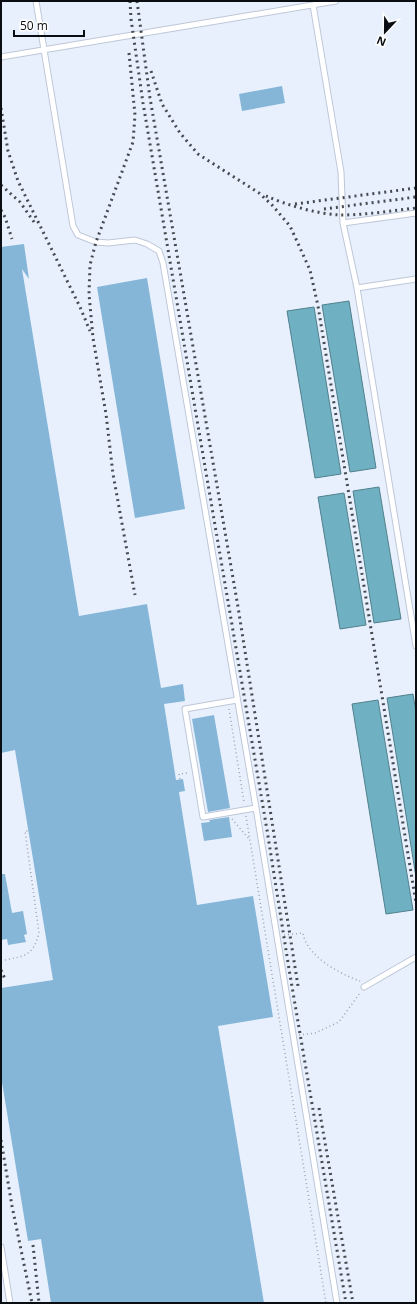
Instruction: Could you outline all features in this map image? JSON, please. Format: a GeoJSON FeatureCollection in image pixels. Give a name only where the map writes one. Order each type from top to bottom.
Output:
{"type":"FeatureCollection","features":[{"type":"Feature","properties":{"kind":"lane"},"geometry":{"type":"LineString","coordinates":[[36,1],[73,226],[78,235],[96,242],[108,243],[135,240],[147,244],[159,251],[163,263],[256,808],[337,1303]]}},
{"type":"Feature","properties":{"kind":"lane"},"geometry":{"type":"LineString","coordinates":[[1,57],[336,1]]}},
{"type":"Feature","properties":{"kind":"lane"},"geometry":{"type":"LineString","coordinates":[[313,5],[342,172],[343,223],[357,288],[416,646]]}},
{"type":"Feature","properties":{"kind":"lane"},"geometry":{"type":"LineString","coordinates":[[343,223],[416,213]]}},
{"type":"Feature","properties":{"kind":"lane"},"geometry":{"type":"LineString","coordinates":[[357,288],[416,279]]}},
{"type":"Feature","properties":{"kind":"lane"},"geometry":{"type":"LineString","coordinates":[[237,700],[185,709],[203,817],[256,808]]}},
{"type":"Feature","properties":{"kind":"lane"},"geometry":{"type":"LineString","coordinates":[[364,987],[416,957]]}},
{"type":"Feature","properties":{"kind":"lane"},"geometry":{"type":"LineString","coordinates":[[1,1246],[10,1303]]}},
{"type":"Feature","properties":{"kind":"path"},"geometry":{"type":"LineString","coordinates":[[227,702],[326,1303]]}},
{"type":"Feature","properties":{"kind":"path"},"geometry":{"type":"LineString","coordinates":[[180,779],[179,774],[195,771]]}},
{"type":"Feature","properties":{"kind":"path"},"geometry":{"type":"LineString","coordinates":[[227,813],[250,841]]}},
{"type":"Feature","properties":{"kind":"path"},"geometry":{"type":"LineString","coordinates":[[1,961],[24,955],[32,951],[37,943],[39,933],[25,831],[28,831]]}},
{"type":"Feature","properties":{"kind":"path"},"geometry":{"type":"LineString","coordinates":[[276,935],[303,933],[304,940],[319,958],[344,975],[360,982]]}},
{"type":"Feature","properties":{"kind":"path"},"geometry":{"type":"LineString","coordinates":[[315,1033],[339,1022],[364,987]]}},
{"type":"Feature","properties":{"kind":"water"},"geometry":{"type":"Polygon","coordinates":[[[349,301],[376,468],[350,472],[322,305],[349,301]]]}},
{"type":"Feature","properties":{"kind":"water"},"geometry":{"type":"Polygon","coordinates":[[[314,307],[341,474],[315,478],[287,311],[314,307]]]}},
{"type":"Feature","properties":{"kind":"water"},"geometry":{"type":"Polygon","coordinates":[[[379,487],[401,619],[374,623],[353,491],[379,487]]]}},
{"type":"Feature","properties":{"kind":"water"},"geometry":{"type":"Polygon","coordinates":[[[344,493],[366,625],[340,629],[318,497],[344,493]]]}},
{"type":"Feature","properties":{"kind":"water"},"geometry":{"type":"Polygon","coordinates":[[[413,694],[416,712],[416,877],[387,698],[413,694]]]}},
{"type":"Feature","properties":{"kind":"water"},"geometry":{"type":"Polygon","coordinates":[[[378,700],[413,910],[386,914],[352,704],[378,700]]]}},
{"type":"Feature","properties":{"kind":"building"},"geometry":{"type":"Polygon","coordinates":[[[282,86],[285,103],[242,111],[239,94],[282,86]]]}},
{"type":"Feature","properties":{"kind":"building"},"geometry":{"type":"Polygon","coordinates":[[[24,244],[29,279],[22,269],[79,616],[147,604],[161,688],[183,684],[185,701],[164,704],[176,780],[183,779],[185,791],[179,792],[197,905],[253,896],[273,1017],[218,1026],[264,1303],[51,1303],[41,1239],[28,1241],[1,1076],[1,988],[53,980],[15,750],[1,753],[1,247],[24,244]]]}},
{"type":"Feature","properties":{"kind":"building"},"geometry":{"type":"Polygon","coordinates":[[[147,278],[185,509],[135,518],[97,287],[147,278]]]}},
{"type":"Feature","properties":{"kind":"building"},"geometry":{"type":"Polygon","coordinates":[[[214,715],[230,808],[208,812],[192,719],[214,715]]]}},
{"type":"Feature","properties":{"kind":"building"},"geometry":{"type":"Polygon","coordinates":[[[229,817],[232,837],[204,841],[201,823],[210,822],[209,820],[229,817]]]}},
{"type":"Feature","properties":{"kind":"building"},"geometry":{"type":"Polygon","coordinates":[[[1,874],[5,874],[12,913],[23,911],[27,934],[24,935],[26,942],[8,945],[7,939],[1,940],[1,874]]]}},
{"type":"Feature","properties":{"kind":"railway"},"geometry":{"type":"LineString","coordinates":[[130,1],[131,19],[143,103],[346,1303]]}},
{"type":"Feature","properties":{"kind":"railway"},"geometry":{"type":"LineString","coordinates":[[137,1],[150,98],[238,607],[298,986]]}},
{"type":"Feature","properties":{"kind":"railway"},"geometry":{"type":"LineString","coordinates":[[129,53],[135,115],[133,142],[96,242],[90,265],[89,294],[93,338],[106,414],[113,474],[135,595]]}},
{"type":"Feature","properties":{"kind":"railway"},"geometry":{"type":"LineString","coordinates":[[151,71],[162,104],[180,133],[198,154],[259,193],[272,205],[290,226],[310,270],[318,306],[416,903]]}},
{"type":"Feature","properties":{"kind":"railway"},"geometry":{"type":"LineString","coordinates":[[1,108],[8,151],[18,181],[80,307],[90,331]]}},
{"type":"Feature","properties":{"kind":"railway"},"geometry":{"type":"LineString","coordinates":[[1,185],[20,202],[34,222]]}},
{"type":"Feature","properties":{"kind":"railway"},"geometry":{"type":"LineString","coordinates":[[295,204],[416,188]]}},
{"type":"Feature","properties":{"kind":"railway"},"geometry":{"type":"LineString","coordinates":[[266,196],[283,203],[302,208],[322,213],[340,215],[368,214],[416,208]]}},
{"type":"Feature","properties":{"kind":"railway"},"geometry":{"type":"LineString","coordinates":[[324,209],[416,197]]}},
{"type":"Feature","properties":{"kind":"railway"},"geometry":{"type":"LineString","coordinates":[[1,210],[5,217],[12,239]]}},
{"type":"Feature","properties":{"kind":"railway"},"geometry":{"type":"LineString","coordinates":[[1,970],[5,979]]}},
{"type":"Feature","properties":{"kind":"railway"},"geometry":{"type":"LineString","coordinates":[[319,1108],[353,1303]]}},
{"type":"Feature","properties":{"kind":"railway"},"geometry":{"type":"LineString","coordinates":[[1,1140],[12,1206],[32,1303]]}},
{"type":"Feature","properties":{"kind":"railway"},"geometry":{"type":"LineString","coordinates":[[33,1245],[39,1303]]}}]}
